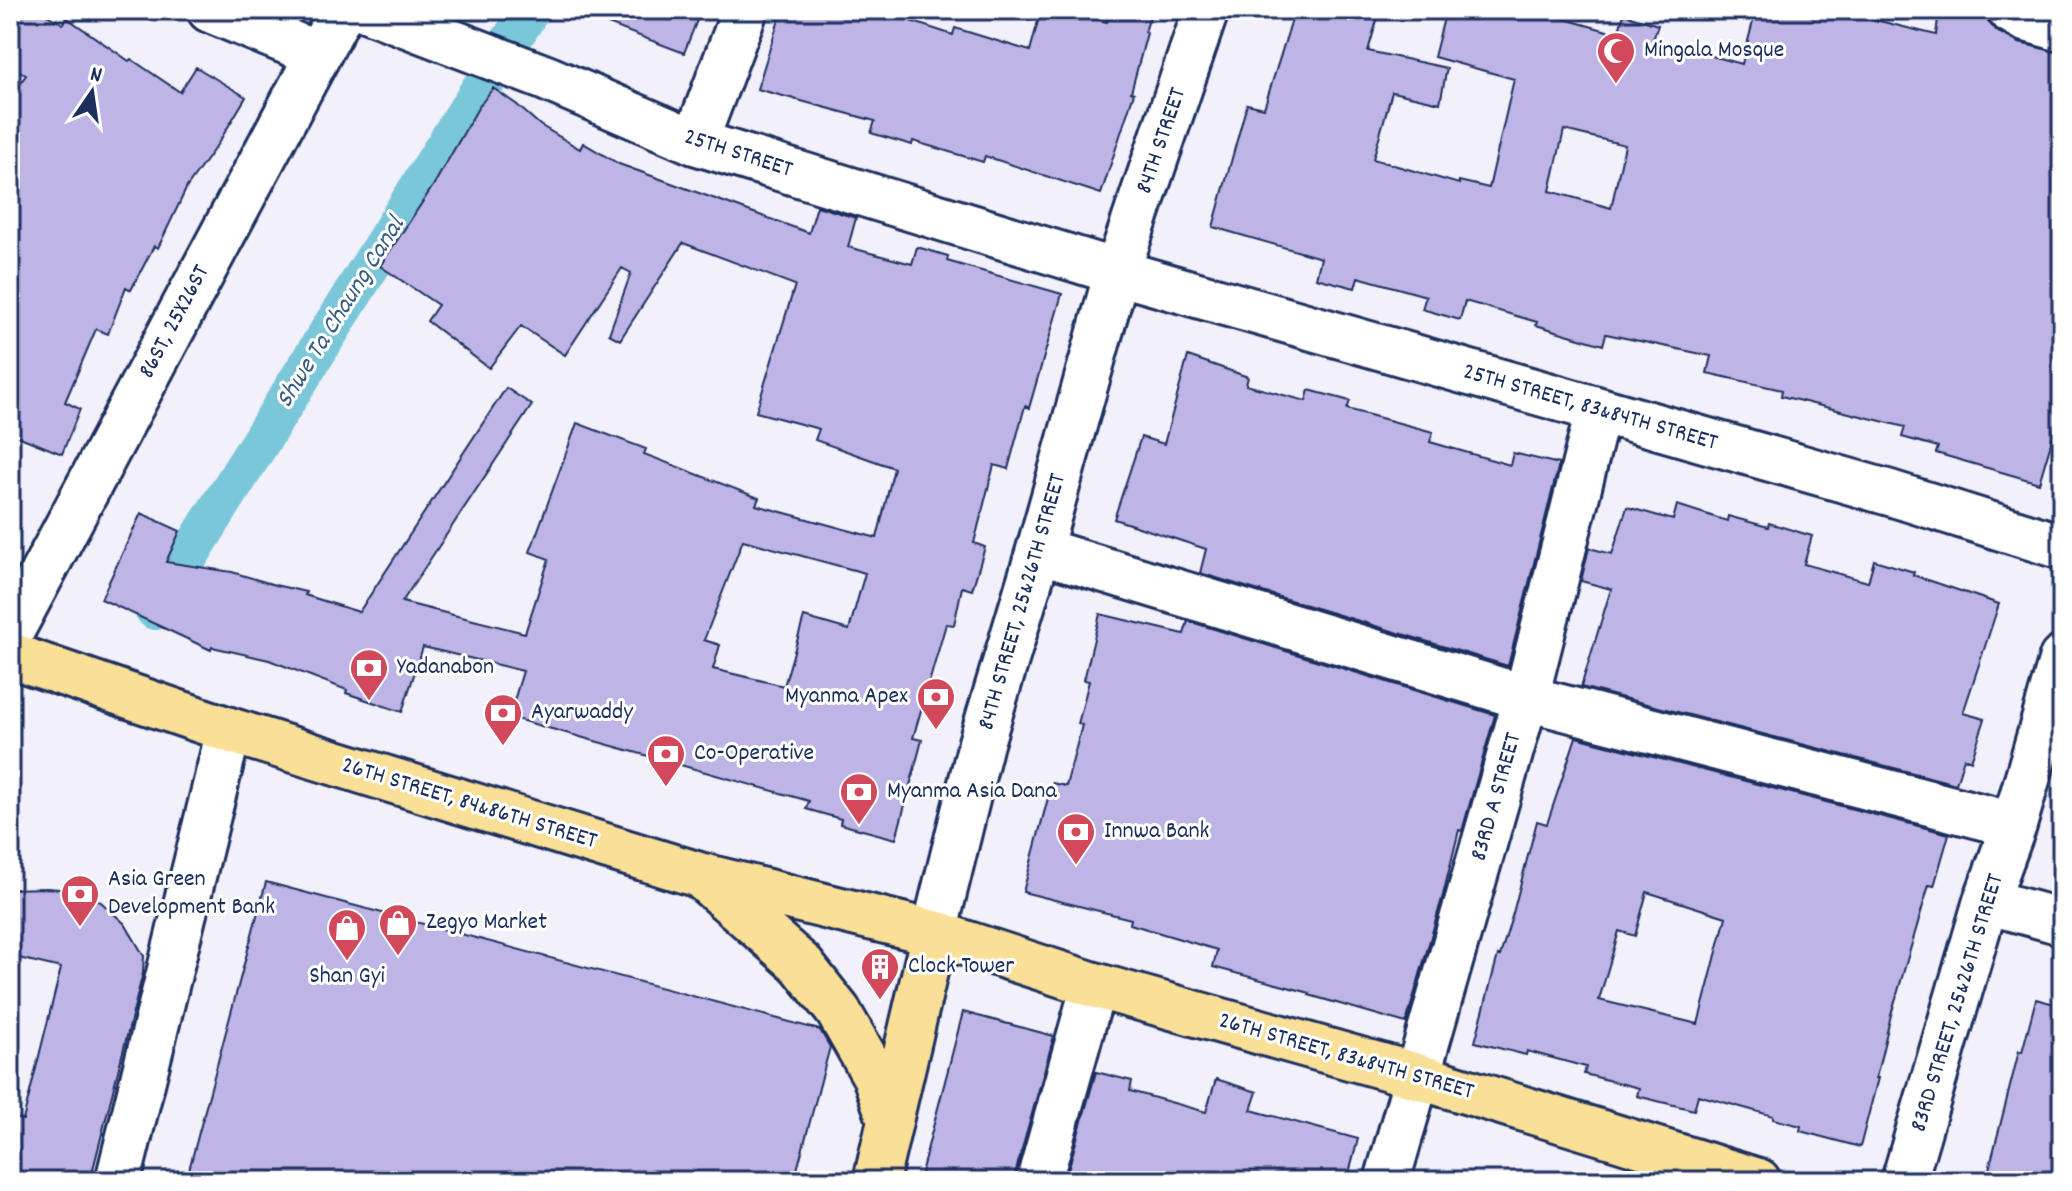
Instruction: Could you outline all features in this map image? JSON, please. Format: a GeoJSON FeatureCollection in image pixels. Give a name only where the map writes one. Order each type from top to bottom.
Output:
{"type":"FeatureCollection","features":[{"type":"Feature","properties":{"kind":"main road","name":"26TH STREET, 84&86TH STREET"},"geometry":{"type":"LineString","coordinates":[[10,655],[229,730],[699,875],[934,933]]}},
{"type":"Feature","properties":{"kind":"main road"},"geometry":{"type":"LineString","coordinates":[[699,875],[801,964],[838,1011],[875,1076],[890,1120]]}},
{"type":"Feature","properties":{"kind":"main road","name":"26TH STREET, 83&84TH STREET"},"geometry":{"type":"LineString","coordinates":[[934,933],[1094,985],[1417,1076],[1758,1181]]}},
{"type":"Feature","properties":{"kind":"main road"},"geometry":{"type":"LineString","coordinates":[[876,1181],[934,933]]}},
{"type":"Feature","properties":{"kind":"street"},"geometry":{"type":"LineString","coordinates":[[210,10],[317,54]]}},
{"type":"Feature","properties":{"kind":"street","name":"86ST, 25X26ST"},"geometry":{"type":"LineString","coordinates":[[10,634],[342,10]]}},
{"type":"Feature","properties":{"kind":"street","name":"25TH STREET"},"geometry":{"type":"LineString","coordinates":[[368,10],[546,78],[695,142],[1117,272]]}},
{"type":"Feature","properties":{"kind":"street"},"geometry":{"type":"LineString","coordinates":[[695,142],[745,10]]}},
{"type":"Feature","properties":{"kind":"street","name":"84TH STREET"},"geometry":{"type":"LineString","coordinates":[[1117,272],[1206,10]]}},
{"type":"Feature","properties":{"kind":"street"},"geometry":{"type":"LineString","coordinates":[[2010,10],[2026,19],[2062,29]]}},
{"type":"Feature","properties":{"kind":"street","name":"25TH STREET, 83&84TH STREET"},"geometry":{"type":"LineString","coordinates":[[1117,272],[1890,493],[2062,547]]}},
{"type":"Feature","properties":{"kind":"street","name":"84TH STREET, 25&26TH STREET"},"geometry":{"type":"LineString","coordinates":[[934,933],[981,743],[1117,272]]}},
{"type":"Feature","properties":{"kind":"street","name":"83RD A STREET"},"geometry":{"type":"LineString","coordinates":[[1387,1181],[1526,698],[1598,411]]}},
{"type":"Feature","properties":{"kind":"street"},"geometry":{"type":"LineString","coordinates":[[1039,550],[1526,698],[2014,825]]}},
{"type":"Feature","properties":{"kind":"street","name":"83RD STREET, 25&26TH STREET"},"geometry":{"type":"LineString","coordinates":[[1904,1181],[1986,901],[2014,825],[2062,658]]}},
{"type":"Feature","properties":{"kind":"street"},"geometry":{"type":"LineString","coordinates":[[118,1181],[229,730]]}},
{"type":"Feature","properties":{"kind":"street"},"geometry":{"type":"LineString","coordinates":[[1986,901],[2062,922]]}},
{"type":"Feature","properties":{"kind":"street"},"geometry":{"type":"LineString","coordinates":[[1039,1181],[1094,985]]}},
{"type":"Feature","properties":{"kind":"building"},"geometry":{"type":"Polygon","coordinates":[[[18,10],[38,10],[63,24],[67,18],[180,92],[196,67],[246,97],[187,187],[158,248],[154,246],[131,290],[126,287],[108,334],[96,329],[65,402],[80,409],[62,454],[10,433],[10,336],[20,313],[10,309],[10,97],[26,75],[10,65],[10,23],[18,10]]]}},
{"type":"Feature","properties":{"kind":"building"},"geometry":{"type":"Polygon","coordinates":[[[580,10],[701,10],[684,53],[579,13],[580,10]]]}},
{"type":"Feature","properties":{"kind":"building"},"geometry":{"type":"Polygon","coordinates":[[[782,10],[877,10],[953,35],[955,28],[1030,51],[1041,10],[1058,10],[1107,22],[1111,10],[1152,10],[1131,92],[1134,93],[1101,194],[985,156],[983,162],[913,141],[912,145],[871,133],[875,121],[757,89],[782,10]]]}},
{"type":"Feature","properties":{"kind":"building"},"geometry":{"type":"Polygon","coordinates":[[[1295,10],[1380,10],[1368,51],[1447,68],[1440,103],[1392,92],[1373,159],[1459,184],[1459,181],[1489,188],[1514,79],[1434,57],[1446,10],[1556,10],[1554,16],[1618,34],[1624,14],[1658,25],[1653,40],[1742,64],[1756,10],[1835,10],[1936,35],[1939,10],[1985,10],[1988,22],[1998,32],[2019,43],[2062,53],[2062,405],[2039,483],[1936,453],[1938,447],[1902,437],[1905,427],[1781,396],[1782,390],[1707,373],[1711,356],[1606,334],[1603,345],[1465,301],[1460,320],[1422,309],[1426,296],[1358,277],[1355,288],[1316,278],[1321,258],[1213,227],[1247,104],[1264,108],[1295,10]],[[1564,130],[1550,191],[1611,208],[1625,145],[1564,130]]]}},
{"type":"Feature","properties":{"kind":"building"},"geometry":{"type":"Polygon","coordinates":[[[493,88],[540,125],[580,149],[583,143],[619,164],[809,233],[817,206],[856,218],[848,247],[912,264],[917,247],[948,256],[947,261],[1062,294],[1008,469],[994,465],[974,543],[985,547],[972,590],[962,587],[954,625],[946,624],[913,738],[922,740],[896,839],[840,824],[841,819],[806,809],[809,801],[509,717],[523,671],[423,647],[402,712],[346,693],[347,690],[269,660],[212,647],[211,650],[101,599],[141,513],[180,531],[166,562],[232,572],[306,592],[305,595],[359,612],[506,388],[532,405],[402,602],[525,633],[549,559],[530,552],[577,423],[646,449],[644,454],[759,498],[756,505],[877,538],[894,468],[815,440],[819,429],[756,412],[795,285],[683,243],[620,340],[609,334],[631,273],[622,268],[565,355],[521,326],[489,368],[427,321],[438,305],[380,266],[433,186],[493,88]],[[743,540],[704,640],[720,645],[713,669],[784,686],[804,617],[849,630],[865,573],[743,540]]]}},
{"type":"Feature","properties":{"kind":"building"},"geometry":{"type":"Polygon","coordinates":[[[1188,356],[1248,377],[1246,385],[1306,401],[1309,390],[1350,401],[1347,409],[1433,432],[1430,442],[1510,465],[1513,453],[1559,464],[1508,666],[1200,573],[1206,549],[1114,519],[1141,437],[1164,444],[1188,356]]]}},
{"type":"Feature","properties":{"kind":"building"},"geometry":{"type":"Polygon","coordinates":[[[1677,505],[1727,521],[1728,516],[1768,527],[1769,523],[1812,536],[1804,564],[1868,582],[1874,560],[1999,604],[1963,713],[1985,719],[1971,761],[1964,758],[1956,784],[1581,687],[1611,589],[1581,581],[1589,548],[1612,554],[1627,507],[1673,520],[1677,505]]]}},
{"type":"Feature","properties":{"kind":"building"},"geometry":{"type":"Polygon","coordinates":[[[1100,614],[1184,634],[1188,621],[1495,715],[1462,831],[1459,830],[1406,1023],[1213,967],[1217,950],[1130,924],[1131,919],[1023,892],[1052,783],[1066,786],[1082,725],[1078,724],[1089,681],[1084,680],[1100,614]]]}},
{"type":"Feature","properties":{"kind":"building"},"geometry":{"type":"Polygon","coordinates":[[[1576,737],[1949,834],[1934,886],[1929,885],[1891,1015],[1860,1147],[1800,1131],[1801,1126],[1773,1119],[1773,1116],[1698,1095],[1694,1110],[1637,1096],[1639,1088],[1584,1074],[1586,1067],[1527,1051],[1526,1055],[1475,1042],[1537,821],[1547,824],[1576,737]],[[1647,892],[1635,936],[1619,931],[1599,1000],[1698,1024],[1726,917],[1647,892]]]}},
{"type":"Feature","properties":{"kind":"building","name":"Zegyo Market"},"geometry":{"type":"Polygon","coordinates":[[[266,882],[820,1030],[830,1047],[794,1181],[186,1181],[266,882]]]}},
{"type":"Feature","properties":{"kind":"building"},"geometry":{"type":"Polygon","coordinates":[[[10,889],[73,890],[101,902],[125,924],[144,956],[143,973],[90,1181],[10,1181],[10,1117],[23,1120],[61,968],[10,956],[10,889]]]}},
{"type":"Feature","properties":{"kind":"building"},"geometry":{"type":"Polygon","coordinates":[[[2036,999],[2062,1006],[2062,1181],[1986,1181],[2019,1051],[2022,1052],[2036,999]]]}},
{"type":"Feature","properties":{"kind":"building"},"geometry":{"type":"Polygon","coordinates":[[[963,1012],[1054,1036],[1015,1181],[919,1181],[963,1012]]]}},
{"type":"Feature","properties":{"kind":"building"},"geometry":{"type":"Polygon","coordinates":[[[1096,1072],[1132,1081],[1130,1091],[1206,1112],[1216,1079],[1257,1092],[1251,1110],[1358,1139],[1347,1181],[1081,1181],[1066,1177],[1096,1072]]]}},
{"type":"Feature","properties":{"kind":"waterway","name":"Shwe Ta Chaung Canal"},"geometry":{"type":"LineString","coordinates":[[155,610],[530,10]]}},
{"type":"Feature","properties":{"kind":"place","name":"Mingala Mosque"},"geometry":{"type":"Point","coordinates":[1616,85]}},
{"type":"Feature","properties":{"kind":"place","name":"Yadanabon"},"geometry":{"type":"Point","coordinates":[369,702]}},
{"type":"Feature","properties":{"kind":"place","name":"Myanma Apex"},"geometry":{"type":"Point","coordinates":[936,731]}},
{"type":"Feature","properties":{"kind":"place","name":"Ayarwaddy"},"geometry":{"type":"Point","coordinates":[503,747]}},
{"type":"Feature","properties":{"kind":"place","name":"Co-Operative"},"geometry":{"type":"Point","coordinates":[666,788]}},
{"type":"Feature","properties":{"kind":"place","name":"Myanma Asia Dana"},"geometry":{"type":"Point","coordinates":[859,826]}},
{"type":"Feature","properties":{"kind":"place","name":"Innwa Bank"},"geometry":{"type":"Point","coordinates":[1076,866]}},
{"type":"Feature","properties":{"kind":"place","name":"Asia Green Development Bank"},"geometry":{"type":"Point","coordinates":[80,928]}},
{"type":"Feature","properties":{"kind":"place","name":"Zegyo Market"},"geometry":{"type":"Point","coordinates":[398,957]}},
{"type":"Feature","properties":{"kind":"place","name":"Shan Gyi"},"geometry":{"type":"Point","coordinates":[347,962]}},
{"type":"Feature","properties":{"kind":"place","name":"Clock Tower"},"geometry":{"type":"Point","coordinates":[880,1001]}}]}
